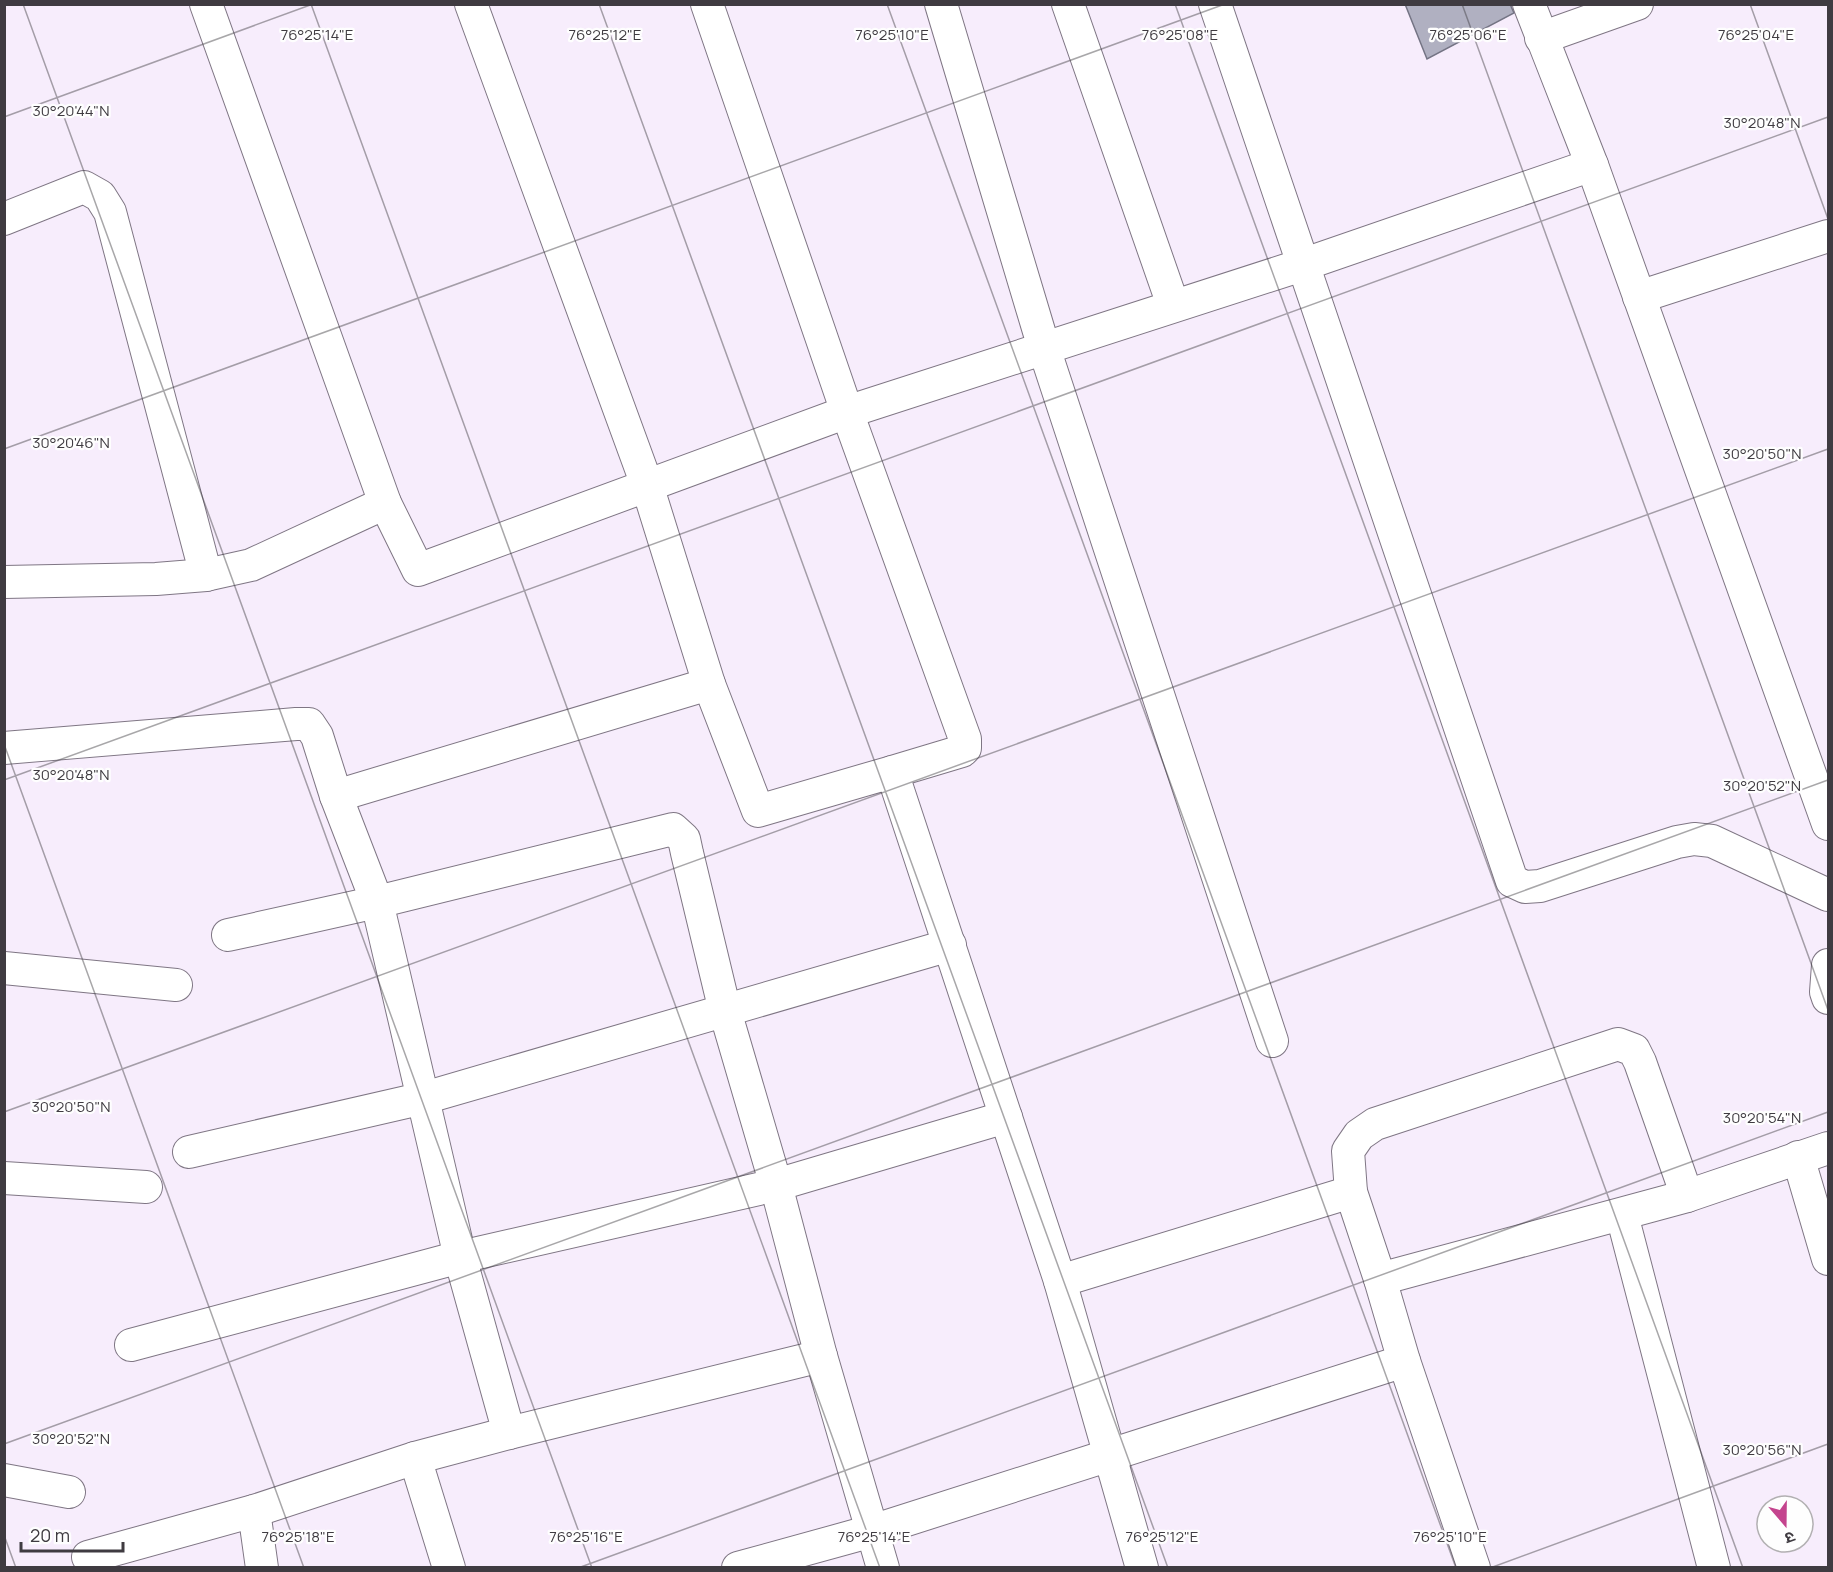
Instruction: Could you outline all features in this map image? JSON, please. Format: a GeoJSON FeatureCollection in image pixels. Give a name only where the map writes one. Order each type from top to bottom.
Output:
{"type":"FeatureCollection","features":[{"type":"Feature","properties":{"kind":"street"},"geometry":{"type":"LineString","coordinates":[[206,4],[385,503],[418,570],[847,412],[1302,265],[1592,165]]}},
{"type":"Feature","properties":{"kind":"street"},"geometry":{"type":"LineString","coordinates":[[471,4],[647,485],[709,684],[758,811],[962,751],[966,744],[847,412],[707,4]]}},
{"type":"Feature","properties":{"kind":"street"},"geometry":{"type":"LineString","coordinates":[[941,4],[1044,348],[1272,1041]]}},
{"type":"Feature","properties":{"kind":"street"},"geometry":{"type":"LineString","coordinates":[[1068,4],[1173,305]]}},
{"type":"Feature","properties":{"kind":"street"},"geometry":{"type":"LineString","coordinates":[[1215,4],[1512,881],[1525,887],[1540,886],[1677,842],[1694,839],[1712,841],[1828,895]]}},
{"type":"Feature","properties":{"kind":"street"},"geometry":{"type":"LineString","coordinates":[[1529,4],[1592,165],[1828,824]]}},
{"type":"Feature","properties":{"kind":"street"},"geometry":{"type":"LineString","coordinates":[[1541,38],[1636,4]]}},
{"type":"Feature","properties":{"kind":"street"},"geometry":{"type":"LineString","coordinates":[[4,219],[84,187],[100,195],[110,212],[206,575]]}},
{"type":"Feature","properties":{"kind":"street"},"geometry":{"type":"LineString","coordinates":[[1639,297],[1828,236]]}},
{"type":"Feature","properties":{"kind":"street"},"geometry":{"type":"LineString","coordinates":[[4,582],[156,579],[206,575],[251,565],[385,503]]}},
{"type":"Feature","properties":{"kind":"street"},"geometry":{"type":"LineString","coordinates":[[336,796],[709,684]]}},
{"type":"Feature","properties":{"kind":"street"},"geometry":{"type":"LineString","coordinates":[[4,748],[309,724],[317,736],[336,796],[377,902],[460,1257],[509,1433]]}},
{"type":"Feature","properties":{"kind":"street"},"geometry":{"type":"LineString","coordinates":[[892,772],[1060,1281],[1142,1568]]}},
{"type":"Feature","properties":{"kind":"street"},"geometry":{"type":"LineString","coordinates":[[228,935],[377,902],[673,829],[684,839],[725,1011],[883,1568]]}},
{"type":"Feature","properties":{"kind":"street"},"geometry":{"type":"LineString","coordinates":[[189,1152],[424,1098],[950,945]]}},
{"type":"Feature","properties":{"kind":"street"},"geometry":{"type":"LineString","coordinates":[[1828,965],[1826,992],[1828,998]]}},
{"type":"Feature","properties":{"kind":"street"},"geometry":{"type":"LineString","coordinates":[[4,968],[176,986]]}},
{"type":"Feature","properties":{"kind":"street"},"geometry":{"type":"LineString","coordinates":[[1474,1568],[1404,1360],[1351,1192],[1348,1151],[1359,1135],[1375,1124],[1618,1044],[1634,1050],[1640,1062],[1687,1196]]}},
{"type":"Feature","properties":{"kind":"street"},"geometry":{"type":"LineString","coordinates":[[131,1345],[460,1257],[776,1185],[1006,1117]]}},
{"type":"Feature","properties":{"kind":"street"},"geometry":{"type":"LineString","coordinates":[[1380,1279],[1687,1196],[1828,1148]]}},
{"type":"Feature","properties":{"kind":"street"},"geometry":{"type":"LineString","coordinates":[[1798,1157],[1828,1259]]}},
{"type":"Feature","properties":{"kind":"street"},"geometry":{"type":"LineString","coordinates":[[4,1178],[146,1187]]}},
{"type":"Feature","properties":{"kind":"street"},"geometry":{"type":"LineString","coordinates":[[1060,1281],[1351,1192]]}},
{"type":"Feature","properties":{"kind":"street"},"geometry":{"type":"LineString","coordinates":[[1622,1215],[1714,1568]]}},
{"type":"Feature","properties":{"kind":"street"},"geometry":{"type":"LineString","coordinates":[[88,1557],[254,1511],[415,1458],[821,1356]]}},
{"type":"Feature","properties":{"kind":"street"},"geometry":{"type":"LineString","coordinates":[[738,1568],[872,1532],[1404,1360]]}},
{"type":"Feature","properties":{"kind":"street"},"geometry":{"type":"LineString","coordinates":[[415,1458],[449,1568]]}},
{"type":"Feature","properties":{"kind":"street"},"geometry":{"type":"LineString","coordinates":[[4,1480],[69,1492]]}},
{"type":"Feature","properties":{"kind":"street"},"geometry":{"type":"LineString","coordinates":[[254,1511],[262,1568]]}},
{"type":"Feature","properties":{"kind":"building"},"geometry":{"type":"Polygon","coordinates":[[[1405,4],[1510,4],[1514,13],[1427,59],[1405,4]]]}}]}
